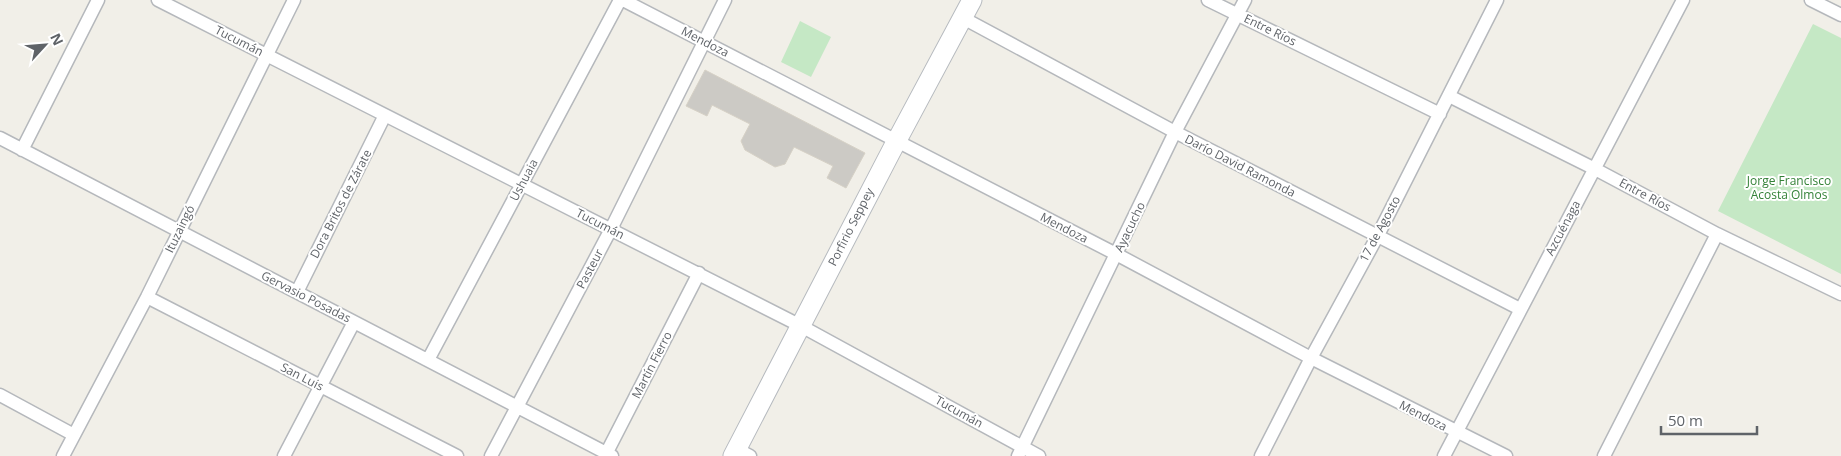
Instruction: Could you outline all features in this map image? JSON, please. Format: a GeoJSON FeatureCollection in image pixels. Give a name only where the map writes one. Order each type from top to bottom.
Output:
{"type":"FeatureCollection","features":[{"type":"Feature","properties":{"kind":"main road","name":"Porfirio Seppey"},"geometry":{"type":"LineString","coordinates":[[740,454],[800,326],[972,0]]}},
{"type":"Feature","properties":{"kind":"street"},"geometry":{"type":"LineString","coordinates":[[22,150],[98,0]]}},
{"type":"Feature","properties":{"kind":"street","name":"Tucumán"},"geometry":{"type":"LineString","coordinates":[[158,0],[800,326],[1020,452],[1039,456]]}},
{"type":"Feature","properties":{"kind":"street","name":"Ituzaingó"},"geometry":{"type":"LineString","coordinates":[[63,456],[179,231],[294,0]]}},
{"type":"Feature","properties":{"kind":"street","name":"Mendoza"},"geometry":{"type":"LineString","coordinates":[[621,0],[1116,254],[1311,358],[1506,456]]}},
{"type":"Feature","properties":{"kind":"street","name":"Ushuaia"},"geometry":{"type":"LineString","coordinates":[[428,360],[621,0]]}},
{"type":"Feature","properties":{"kind":"street","name":"Pasteur"},"geometry":{"type":"LineString","coordinates":[[491,456],[611,229],[725,0]]}},
{"type":"Feature","properties":{"kind":"street","name":"Entre Ríos"},"geometry":{"type":"LineString","coordinates":[[1208,0],[1440,114]]}},
{"type":"Feature","properties":{"kind":"street","name":"Ayacucho"},"geometry":{"type":"LineString","coordinates":[[1020,452],[1176,132],[1245,0]]}},
{"type":"Feature","properties":{"kind":"street","name":"Azcuénaga"},"geometry":{"type":"LineString","coordinates":[[1444,456],[1682,0]]}},
{"type":"Feature","properties":{"kind":"street"},"geometry":{"type":"LineString","coordinates":[[1811,0],[1841,15]]}},
{"type":"Feature","properties":{"kind":"street","name":"17 de Agosto"},"geometry":{"type":"LineString","coordinates":[[1261,456],[1440,114],[1494,1]]}},
{"type":"Feature","properties":{"kind":"street","name":"Darío David Ramonda"},"geometry":{"type":"LineString","coordinates":[[963,18],[1176,132],[1520,309]]}},
{"type":"Feature","properties":{"kind":"street","name":"Entre Ríos"},"geometry":{"type":"LineString","coordinates":[[1449,96],[1595,168],[1717,234],[1841,294]]}},
{"type":"Feature","properties":{"kind":"street","name":"Dora Britos de Zárate"},"geometry":{"type":"LineString","coordinates":[[296,292],[385,115]]}},
{"type":"Feature","properties":{"kind":"street","name":"Gervasio Posadas"},"geometry":{"type":"LineString","coordinates":[[0,138],[608,455]]}},
{"type":"Feature","properties":{"kind":"street"},"geometry":{"type":"LineString","coordinates":[[1604,456],[1717,234]]}},
{"type":"Feature","properties":{"kind":"street","name":"Martín Fierro"},"geometry":{"type":"LineString","coordinates":[[608,455],[699,274]]}},
{"type":"Feature","properties":{"kind":"street","name":"San Luis"},"geometry":{"type":"LineString","coordinates":[[146,296],[457,456]]}},
{"type":"Feature","properties":{"kind":"street"},"geometry":{"type":"LineString","coordinates":[[284,456],[354,322]]}},
{"type":"Feature","properties":{"kind":"street"},"geometry":{"type":"LineString","coordinates":[[0,395],[74,435]]}},
{"type":"Feature","properties":{"kind":"green space"},"geometry":{"type":"Polygon","coordinates":[[[800,21],[831,37],[811,77],[781,62],[800,21]]]}},
{"type":"Feature","properties":{"kind":"green space","name":"Jorge Francisco Acosta Olmos"},"geometry":{"type":"Polygon","coordinates":[[[1813,24],[1841,38],[1841,274],[1718,211],[1813,24]]]}},
{"type":"Feature","properties":{"kind":"building"},"geometry":{"type":"Polygon","coordinates":[[[705,70],[865,153],[846,188],[827,178],[833,166],[794,147],[785,164],[775,167],[745,150],[741,141],[750,124],[712,105],[707,116],[686,106],[705,70]]]}}]}
